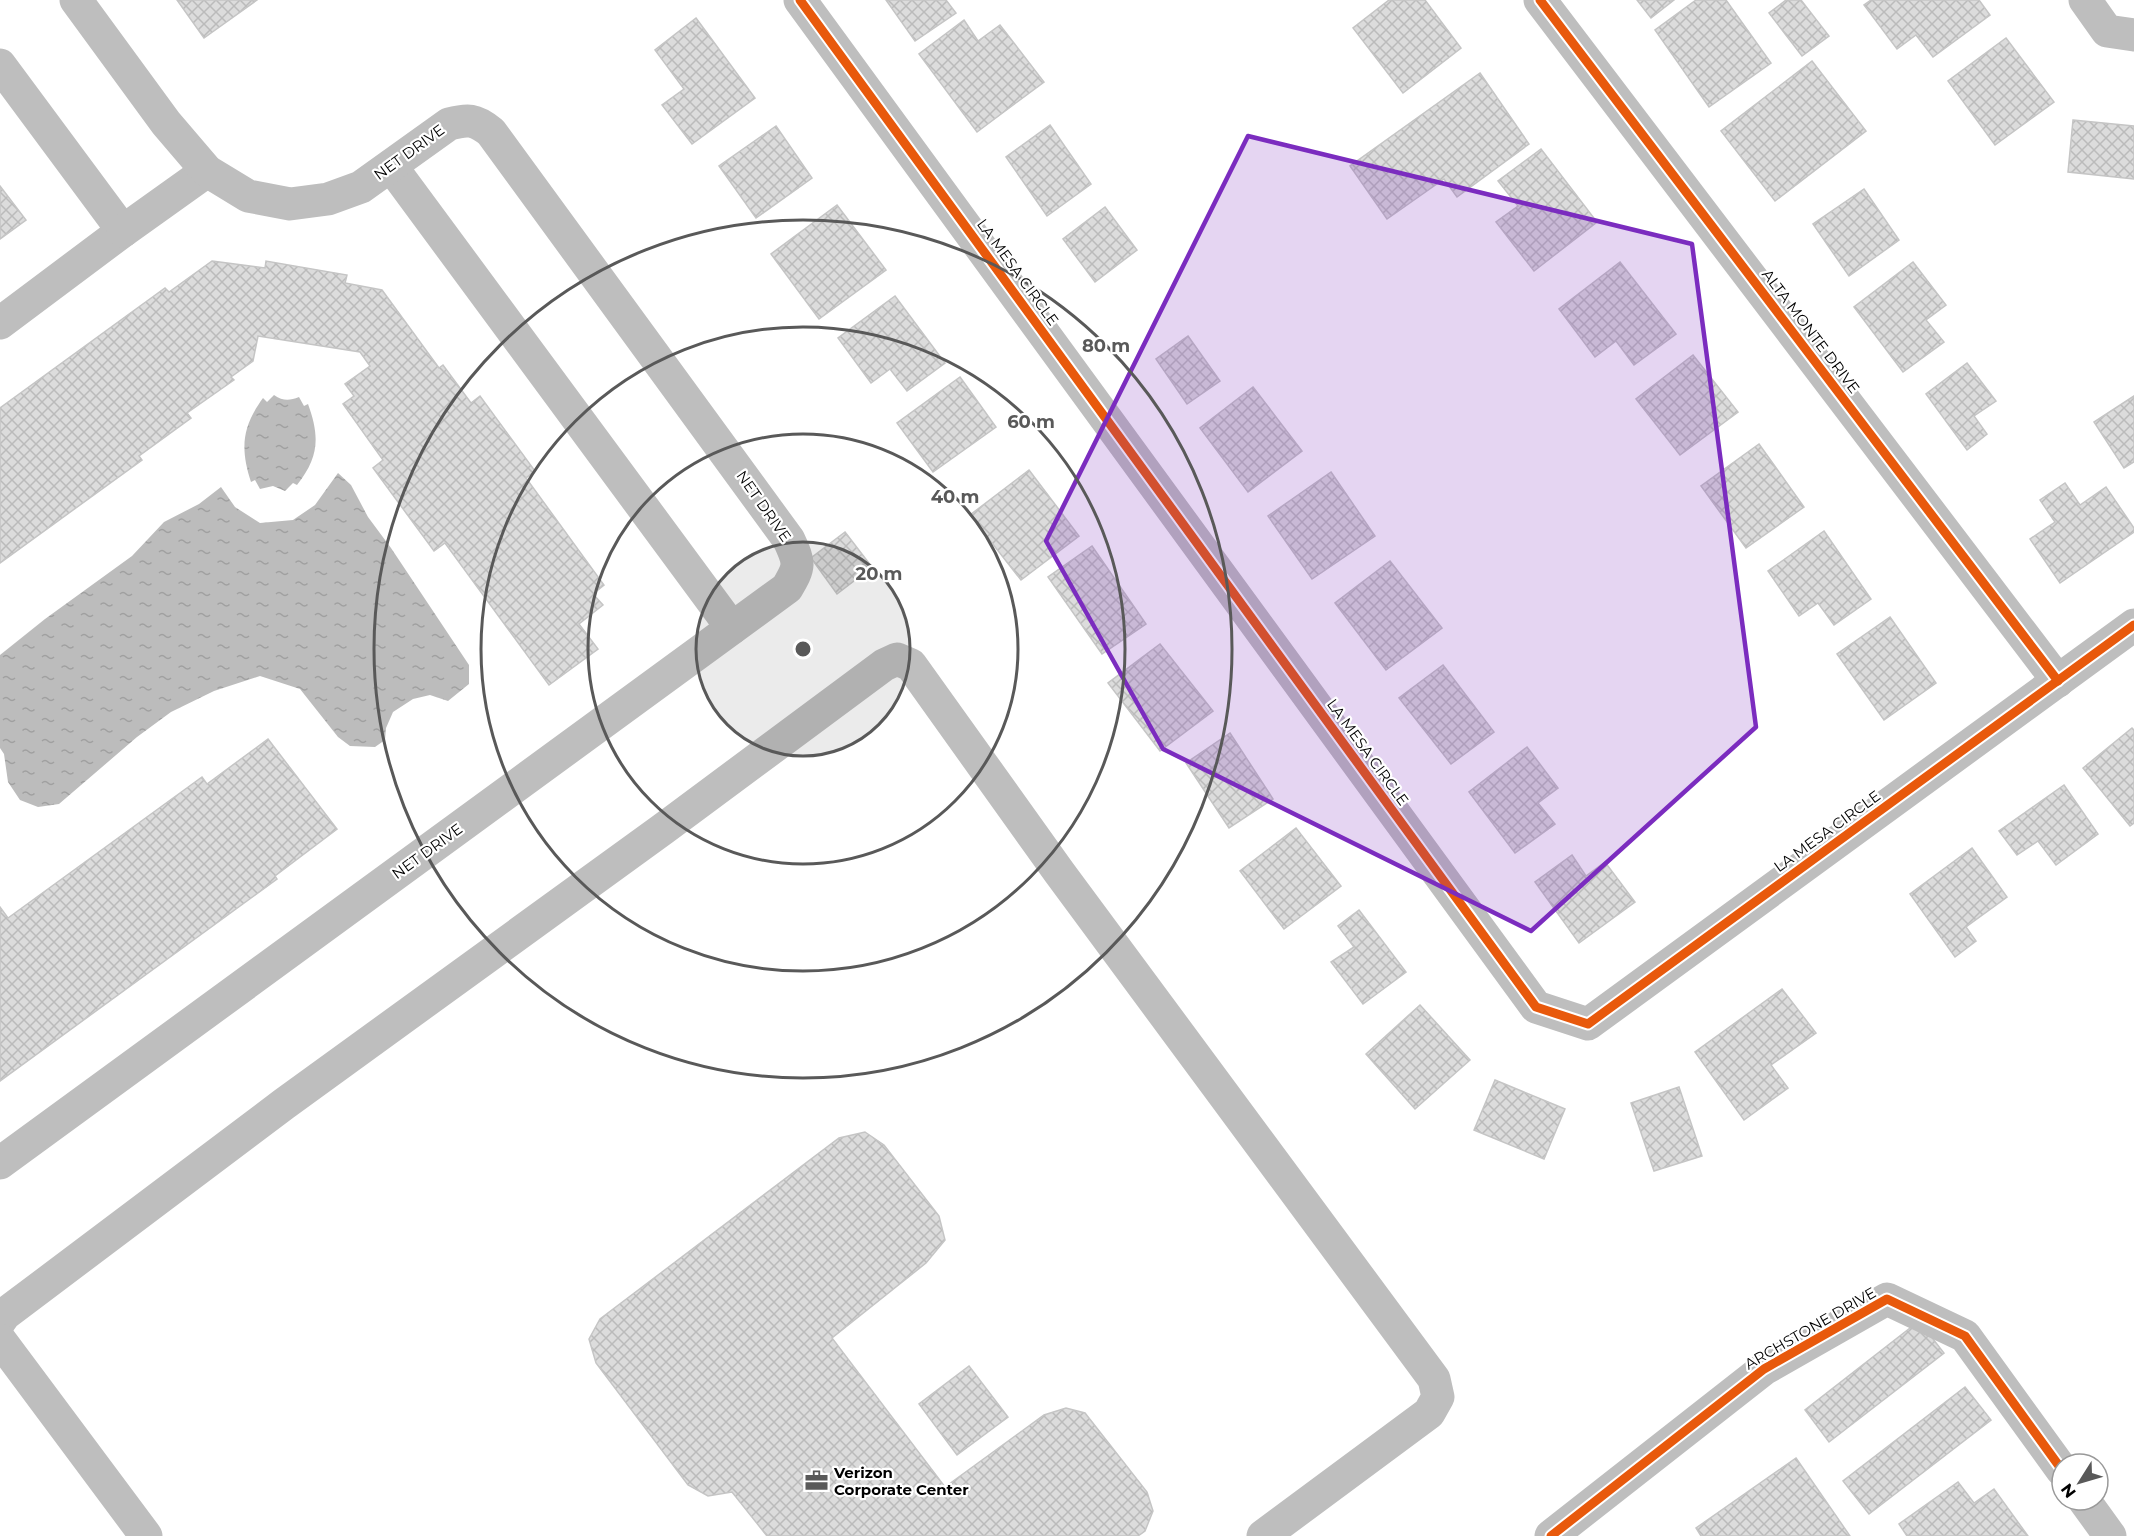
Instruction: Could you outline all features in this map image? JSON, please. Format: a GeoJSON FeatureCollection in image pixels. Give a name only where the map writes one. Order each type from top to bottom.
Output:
{"type":"FeatureCollection","features":[{"type":"Feature","properties":{"kind":"street","name":"NET DRIVE"},"geometry":{"type":"LineString","coordinates":[[0,1163],[787,588],[796,572],[798,559],[789,540],[498,142],[480,123],[465,120],[449,124],[361,187],[328,199],[291,204],[248,196],[207,171],[166,123],[76,0]]}},
{"type":"Feature","properties":{"kind":"street","name":"LA MESA CIRCLE"},"geometry":{"type":"LineString","coordinates":[[800,0],[1536,1007],[1588,1024],[2058,681]]}},
{"type":"Feature","properties":{"kind":"street","name":"ALTA MONTE DRIVE"},"geometry":{"type":"LineString","coordinates":[[1540,0],[2058,681]]}},
{"type":"Feature","properties":{"kind":"street"},"geometry":{"type":"LineString","coordinates":[[2085,0],[2107,31],[2134,35]]}},
{"type":"Feature","properties":{"kind":"street"},"geometry":{"type":"LineString","coordinates":[[0,65],[123,231]]}},
{"type":"Feature","properties":{"kind":"street"},"geometry":{"type":"LineString","coordinates":[[391,166],[732,628]]}},
{"type":"Feature","properties":{"kind":"street"},"geometry":{"type":"LineString","coordinates":[[0,324],[207,171]]}},
{"type":"Feature","properties":{"kind":"street"},"geometry":{"type":"LineString","coordinates":[[2058,681],[2134,626]]}},
{"type":"Feature","properties":{"kind":"street"},"geometry":{"type":"LineString","coordinates":[[0,1321],[5,1314],[294,1097],[884,665],[897,659],[911,665],[1059,872],[1434,1378],[1438,1397],[1429,1413],[1263,1536]]}},
{"type":"Feature","properties":{"kind":"street","name":"ARCHSTONE DRIVE"},"geometry":{"type":"LineString","coordinates":[[1551,1536],[1764,1369],[1887,1299],[1965,1336],[2050,1453]]}},
{"type":"Feature","properties":{"kind":"street"},"geometry":{"type":"LineString","coordinates":[[0,1340],[146,1536]]}},
{"type":"Feature","properties":{"kind":"street"},"geometry":{"type":"LineString","coordinates":[[2093,1512],[2110,1536]]}},
{"type":"Feature","properties":{"kind":"highlighted area"},"geometry":{"type":"Polygon","coordinates":[[[1248,136],[1692,244],[1756,727],[1531,931],[1163,749],[1046,541],[1248,136]]]}},
{"type":"Feature","properties":{"kind":"water"},"geometry":{"type":"Polygon","coordinates":[[[274,395],[286,400],[299,397],[304,406],[308,404],[316,437],[310,465],[297,485],[293,483],[285,491],[273,486],[260,489],[255,480],[251,482],[245,459],[245,438],[251,419],[263,398],[267,402],[274,395]]]}},
{"type":"Feature","properties":{"kind":"water"},"geometry":{"type":"Polygon","coordinates":[[[338,473],[351,485],[368,517],[469,665],[469,684],[448,701],[430,695],[413,699],[393,712],[386,728],[385,740],[375,747],[350,746],[338,737],[300,689],[260,676],[214,691],[171,712],[137,737],[59,804],[38,807],[20,800],[8,782],[4,754],[0,748],[0,655],[45,619],[132,556],[164,522],[199,504],[221,487],[235,507],[260,523],[293,520],[315,505],[338,473]]]}},
{"type":"Feature","properties":{"kind":"building"},"geometry":{"type":"Polygon","coordinates":[[[177,0],[257,0],[204,38],[177,0]]]}},
{"type":"Feature","properties":{"kind":"building"},"geometry":{"type":"Polygon","coordinates":[[[886,0],[946,0],[956,13],[915,41],[886,0]]]}},
{"type":"Feature","properties":{"kind":"building"},"geometry":{"type":"Polygon","coordinates":[[[1389,0],[1425,0],[1461,48],[1403,93],[1353,28],[1389,0]]]}},
{"type":"Feature","properties":{"kind":"building"},"geometry":{"type":"Polygon","coordinates":[[[1637,0],[1674,0],[1651,18],[1637,0]]]}},
{"type":"Feature","properties":{"kind":"building"},"geometry":{"type":"Polygon","coordinates":[[[1696,0],[1726,0],[1771,63],[1709,107],[1655,30],[1696,0]]]}},
{"type":"Feature","properties":{"kind":"building"},"geometry":{"type":"Polygon","coordinates":[[[1786,0],[1801,0],[1829,36],[1802,56],[1769,13],[1786,0]]]}},
{"type":"Feature","properties":{"kind":"building"},"geometry":{"type":"Polygon","coordinates":[[[1871,0],[1979,0],[1990,15],[1933,57],[1916,35],[1897,49],[1864,5],[1871,0]]]}},
{"type":"Feature","properties":{"kind":"building"},"geometry":{"type":"Polygon","coordinates":[[[696,18],[755,98],[692,144],[662,105],[684,89],[655,50],[696,18]]]}},
{"type":"Feature","properties":{"kind":"building"},"geometry":{"type":"Polygon","coordinates":[[[964,20],[978,41],[1000,25],[1044,82],[977,132],[919,54],[964,20]]]}},
{"type":"Feature","properties":{"kind":"building"},"geometry":{"type":"Polygon","coordinates":[[[2006,38],[2054,102],[1995,145],[1948,81],[2006,38]]]}},
{"type":"Feature","properties":{"kind":"building"},"geometry":{"type":"Polygon","coordinates":[[[1812,61],[1866,131],[1775,201],[1721,131],[1812,61]]]}},
{"type":"Feature","properties":{"kind":"building"},"geometry":{"type":"Polygon","coordinates":[[[1480,73],[1529,144],[1457,197],[1444,179],[1387,219],[1350,166],[1480,73]]]}},
{"type":"Feature","properties":{"kind":"building"},"geometry":{"type":"Polygon","coordinates":[[[2073,120],[2134,126],[2134,179],[2068,172],[2073,120]]]}},
{"type":"Feature","properties":{"kind":"building"},"geometry":{"type":"Polygon","coordinates":[[[1050,125],[1091,184],[1047,216],[1006,157],[1050,125]]]}},
{"type":"Feature","properties":{"kind":"building"},"geometry":{"type":"Polygon","coordinates":[[[776,126],[812,178],[756,218],[719,166],[776,126]]]}},
{"type":"Feature","properties":{"kind":"building"},"geometry":{"type":"Polygon","coordinates":[[[1541,149],[1597,222],[1534,271],[1496,222],[1518,206],[1498,181],[1541,149]]]}},
{"type":"Feature","properties":{"kind":"building"},"geometry":{"type":"Polygon","coordinates":[[[0,186],[26,220],[0,239],[0,186]]]}},
{"type":"Feature","properties":{"kind":"building"},"geometry":{"type":"Polygon","coordinates":[[[1864,189],[1899,240],[1849,276],[1813,224],[1864,189]]]}},
{"type":"Feature","properties":{"kind":"building"},"geometry":{"type":"Polygon","coordinates":[[[837,205],[886,270],[819,319],[771,254],[837,205]]]}},
{"type":"Feature","properties":{"kind":"building"},"geometry":{"type":"Polygon","coordinates":[[[1105,207],[1137,250],[1095,282],[1063,239],[1105,207]]]}},
{"type":"Feature","properties":{"kind":"building"},"geometry":{"type":"Polygon","coordinates":[[[212,261],[265,268],[266,261],[347,275],[345,283],[382,290],[439,368],[443,365],[471,403],[480,396],[535,471],[526,478],[604,585],[593,594],[603,605],[579,624],[598,649],[549,685],[445,543],[434,551],[373,468],[383,460],[343,404],[354,396],[345,384],[370,366],[360,352],[258,336],[253,361],[231,377],[234,380],[187,413],[191,418],[139,456],[142,460],[0,563],[0,408],[165,288],[169,292],[212,261]]]}},
{"type":"Feature","properties":{"kind":"building"},"geometry":{"type":"Polygon","coordinates":[[[1620,262],[1676,334],[1634,365],[1616,341],[1595,357],[1559,309],[1620,262]]]}},
{"type":"Feature","properties":{"kind":"building"},"geometry":{"type":"Polygon","coordinates":[[[1913,262],[1946,305],[1926,320],[1944,342],[1903,372],[1854,307],[1913,262]]]}},
{"type":"Feature","properties":{"kind":"building"},"geometry":{"type":"Polygon","coordinates":[[[895,296],[945,363],[907,391],[890,369],[871,383],[838,338],[895,296]]]}},
{"type":"Feature","properties":{"kind":"building"},"geometry":{"type":"Polygon","coordinates":[[[1188,336],[1220,381],[1187,404],[1156,359],[1188,336]]]}},
{"type":"Feature","properties":{"kind":"building"},"geometry":{"type":"Polygon","coordinates":[[[1693,355],[1738,412],[1680,455],[1636,399],[1693,355]]]}},
{"type":"Feature","properties":{"kind":"building"},"geometry":{"type":"Polygon","coordinates":[[[1967,363],[1996,401],[1974,416],[1987,434],[1967,450],[1926,394],[1967,363]]]}},
{"type":"Feature","properties":{"kind":"building"},"geometry":{"type":"Polygon","coordinates":[[[960,377],[996,427],[933,472],[897,423],[960,377]]]}},
{"type":"Feature","properties":{"kind":"building"},"geometry":{"type":"Polygon","coordinates":[[[1253,387],[1302,451],[1248,492],[1200,428],[1253,387]]]}},
{"type":"Feature","properties":{"kind":"building"},"geometry":{"type":"Polygon","coordinates":[[[2134,396],[2134,462],[2124,468],[2094,422],[2134,396]]]}},
{"type":"Feature","properties":{"kind":"building"},"geometry":{"type":"Polygon","coordinates":[[[1759,444],[1804,507],[1746,548],[1701,486],[1759,444]]]}},
{"type":"Feature","properties":{"kind":"building"},"geometry":{"type":"Polygon","coordinates":[[[1029,470],[1079,536],[1021,580],[970,515],[1029,470]]]}},
{"type":"Feature","properties":{"kind":"building"},"geometry":{"type":"Polygon","coordinates":[[[1331,472],[1375,536],[1312,579],[1268,516],[1331,472]]]}},
{"type":"Feature","properties":{"kind":"building"},"geometry":{"type":"Polygon","coordinates":[[[2065,483],[2080,505],[2106,487],[2134,528],[2134,532],[2060,583],[2030,539],[2055,522],[2040,500],[2065,483]]]}},
{"type":"Feature","properties":{"kind":"building"},"geometry":{"type":"Polygon","coordinates":[[[1824,531],[1871,599],[1834,625],[1818,603],[1799,616],[1768,571],[1824,531]]]}},
{"type":"Feature","properties":{"kind":"building"},"geometry":{"type":"Polygon","coordinates":[[[845,532],[872,567],[837,594],[811,558],[845,532]]]}},
{"type":"Feature","properties":{"kind":"building"},"geometry":{"type":"Polygon","coordinates":[[[1092,546],[1146,624],[1102,654],[1048,577],[1092,546]]]}},
{"type":"Feature","properties":{"kind":"building"},"geometry":{"type":"Polygon","coordinates":[[[1390,561],[1442,628],[1386,670],[1335,603],[1390,561]]]}},
{"type":"Feature","properties":{"kind":"building"},"geometry":{"type":"Polygon","coordinates":[[[1890,617],[1936,683],[1884,720],[1837,654],[1890,617]]]}},
{"type":"Feature","properties":{"kind":"building"},"geometry":{"type":"Polygon","coordinates":[[[1160,644],[1213,711],[1160,751],[1108,683],[1160,644]]]}},
{"type":"Feature","properties":{"kind":"building"},"geometry":{"type":"Polygon","coordinates":[[[1443,665],[1494,732],[1451,764],[1399,698],[1443,665]]]}},
{"type":"Feature","properties":{"kind":"building"},"geometry":{"type":"Polygon","coordinates":[[[2132,728],[2134,730],[2134,823],[2130,826],[2083,768],[2132,728]]]}},
{"type":"Feature","properties":{"kind":"building"},"geometry":{"type":"Polygon","coordinates":[[[1230,733],[1273,799],[1229,828],[1186,763],[1230,733]]]}},
{"type":"Feature","properties":{"kind":"building"},"geometry":{"type":"Polygon","coordinates":[[[268,739],[337,829],[275,876],[277,879],[0,1081],[0,907],[8,918],[202,777],[207,784],[268,739]]]}},
{"type":"Feature","properties":{"kind":"building"},"geometry":{"type":"Polygon","coordinates":[[[1527,747],[1558,788],[1538,803],[1555,824],[1515,853],[1469,792],[1527,747]]]}},
{"type":"Feature","properties":{"kind":"building"},"geometry":{"type":"Polygon","coordinates":[[[2064,785],[2098,834],[2056,865],[2038,841],[2017,855],[1999,831],[2064,785]]]}},
{"type":"Feature","properties":{"kind":"building"},"geometry":{"type":"Polygon","coordinates":[[[1296,828],[1341,886],[1284,929],[1240,871],[1296,828]]]}},
{"type":"Feature","properties":{"kind":"building"},"geometry":{"type":"Polygon","coordinates":[[[1972,848],[2007,897],[1966,927],[1976,941],[1955,957],[1910,894],[1972,848]]]}},
{"type":"Feature","properties":{"kind":"building"},"geometry":{"type":"Polygon","coordinates":[[[1572,855],[1586,876],[1605,862],[1635,902],[1579,943],[1535,882],[1572,855]]]}},
{"type":"Feature","properties":{"kind":"building"},"geometry":{"type":"Polygon","coordinates":[[[1359,910],[1406,972],[1363,1004],[1331,962],[1354,947],[1338,926],[1359,910]]]}},
{"type":"Feature","properties":{"kind":"building"},"geometry":{"type":"Polygon","coordinates":[[[1782,989],[1816,1033],[1771,1065],[1788,1088],[1744,1120],[1695,1052],[1782,989]]]}},
{"type":"Feature","properties":{"kind":"building"},"geometry":{"type":"Polygon","coordinates":[[[1420,1005],[1470,1060],[1415,1109],[1366,1054],[1420,1005]]]}},
{"type":"Feature","properties":{"kind":"building"},"geometry":{"type":"Polygon","coordinates":[[[1495,1080],[1565,1109],[1544,1159],[1474,1130],[1495,1080]]]}},
{"type":"Feature","properties":{"kind":"building"},"geometry":{"type":"Polygon","coordinates":[[[1679,1087],[1702,1156],[1654,1171],[1631,1103],[1679,1087]]]}},
{"type":"Feature","properties":{"kind":"building"},"geometry":{"type":"Polygon","coordinates":[[[865,1132],[884,1145],[939,1216],[945,1240],[926,1263],[832,1338],[945,1487],[1044,1415],[1066,1408],[1085,1413],[1147,1492],[1153,1511],[1145,1531],[1138,1536],[767,1536],[732,1492],[708,1496],[688,1485],[596,1363],[589,1339],[600,1319],[839,1138],[865,1132]]]}},
{"type":"Feature","properties":{"kind":"building"},"geometry":{"type":"Polygon","coordinates":[[[1919,1321],[1944,1353],[1829,1442],[1805,1410],[1919,1321]]]}},
{"type":"Feature","properties":{"kind":"building"},"geometry":{"type":"Polygon","coordinates":[[[969,1366],[1008,1417],[957,1455],[919,1404],[969,1366]]]}},
{"type":"Feature","properties":{"kind":"building"},"geometry":{"type":"Polygon","coordinates":[[[1965,1387],[1991,1420],[1869,1514],[1843,1481],[1965,1387]]]}},
{"type":"Feature","properties":{"kind":"building"},"geometry":{"type":"Polygon","coordinates":[[[1796,1458],[1850,1536],[1701,1536],[1696,1528],[1796,1458]]]}},
{"type":"Feature","properties":{"kind":"building"},"geometry":{"type":"Polygon","coordinates":[[[1958,1482],[1974,1503],[1994,1489],[2028,1536],[1907,1536],[1899,1524],[1958,1482]]]}},
{"type":"Feature","properties":{"kind":"cycle path"},"geometry":{"type":"LineString","coordinates":[[800,0],[1536,1007],[1588,1024],[2134,625]]}},
{"type":"Feature","properties":{"kind":"cycle path"},"geometry":{"type":"LineString","coordinates":[[1540,0],[2058,681]]}},
{"type":"Feature","properties":{"kind":"cycle path"},"geometry":{"type":"LineString","coordinates":[[1551,1536],[1764,1369],[1887,1299],[1965,1336],[2050,1453]]}},
{"type":"Feature","properties":{"kind":"place","name":"Verizon Corporate Center"},"geometry":{"type":"Point","coordinates":[816,1481]}}]}
